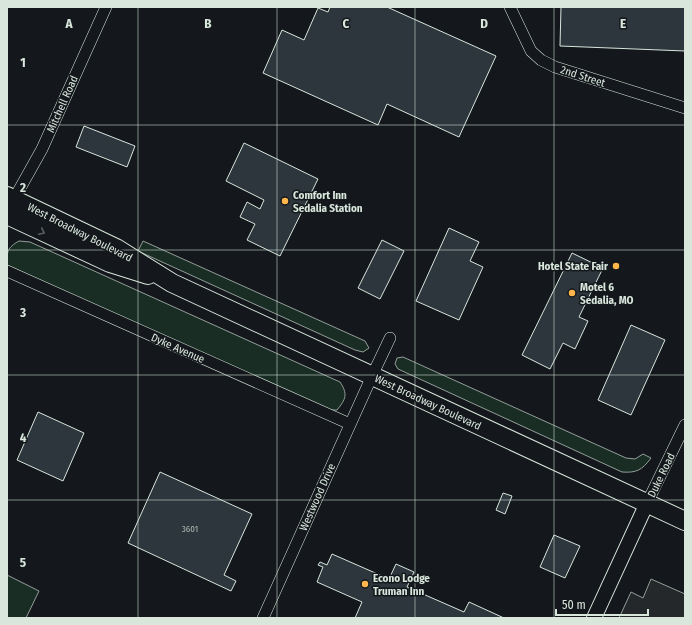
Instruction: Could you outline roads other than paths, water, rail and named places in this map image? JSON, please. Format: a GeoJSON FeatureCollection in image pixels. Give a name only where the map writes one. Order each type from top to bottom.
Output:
{"type":"FeatureCollection","features":[{"type":"Feature","properties":{"kind":"highway","name":"West Broadway Boulevard"},"geometry":{"type":"LineString","coordinates":[[9,209],[110,264],[172,283],[685,521]]}},
{"type":"Feature","properties":{"kind":"street","name":"Mitchell Road"},"geometry":{"type":"LineString","coordinates":[[9,209],[42,149],[106,7]]}},
{"type":"Feature","properties":{"kind":"street","name":"2nd Street"},"geometry":{"type":"LineString","coordinates":[[510,7],[531,51],[541,60],[555,67],[685,108]]}},
{"type":"Feature","properties":{"kind":"street","name":"Dyke Avenue"},"geometry":{"type":"LineString","coordinates":[[7,271],[350,424]]}},
{"type":"Feature","properties":{"kind":"street","name":"Westwood Drive"},"geometry":{"type":"LineString","coordinates":[[263,618],[390,338]]}},
{"type":"Feature","properties":{"kind":"street","name":"Duke Road"},"geometry":{"type":"LineString","coordinates":[[647,503],[685,425]]}},
{"type":"Feature","properties":{"kind":"street"},"geometry":{"type":"LineString","coordinates":[[594,618],[647,503]]}},
{"type":"Feature","properties":{"kind":"place","name":"Comfort Inn Sedalia Station"},"geometry":{"type":"Point","coordinates":[285,201]}},
{"type":"Feature","properties":{"kind":"place","name":"Hotel State Fair"},"geometry":{"type":"Point","coordinates":[616,266]}},
{"type":"Feature","properties":{"kind":"place","name":"Motel 6 Sedalia, MO"},"geometry":{"type":"Point","coordinates":[572,293]}},
{"type":"Feature","properties":{"kind":"place","name":"Econo Lodge Truman Inn"},"geometry":{"type":"Point","coordinates":[365,584]}}]}
